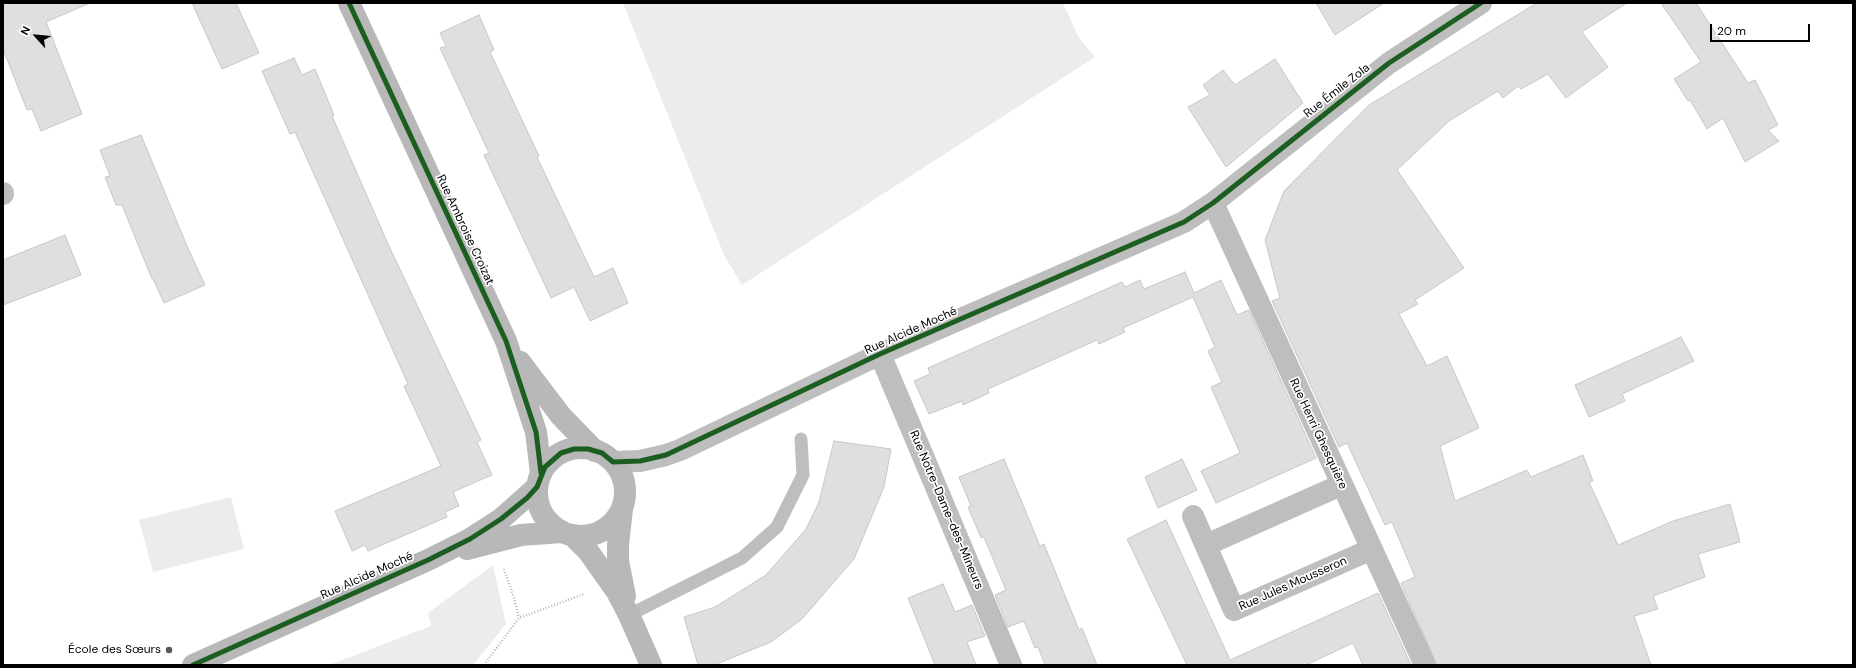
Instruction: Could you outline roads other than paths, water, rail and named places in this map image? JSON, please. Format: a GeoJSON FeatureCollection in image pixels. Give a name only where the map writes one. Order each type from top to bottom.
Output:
{"type":"FeatureCollection","features":[{"type":"Feature","properties":{"kind":"street","name":"Rue Ambroise Croizat"},"geometry":{"type":"LineString","coordinates":[[349,3],[506,341],[536,432],[539,480]]}},
{"type":"Feature","properties":{"kind":"street","name":"Rue Émile Zola"},"geometry":{"type":"LineString","coordinates":[[1213,203],[1384,67],[1481,3]]}},
{"type":"Feature","properties":{"kind":"street","name":"Rue Alcide Moché"},"geometry":{"type":"LineString","coordinates":[[604,456],[640,461],[666,455],[880,354],[1164,233],[1213,203]]}},
{"type":"Feature","properties":{"kind":"street","name":"Rue Henri Ghesquière"},"geometry":{"type":"LineString","coordinates":[[1213,203],[1341,485],[1425,665]]}},
{"type":"Feature","properties":{"kind":"street","name":"Rue Ambroise Croizat"},"geometry":{"type":"LineString","coordinates":[[506,341],[550,403],[604,456]]}},
{"type":"Feature","properties":{"kind":"street","name":"Rue Notre-Dame-des-Mineurs"},"geometry":{"type":"LineString","coordinates":[[880,354],[1011,665]]}},
{"type":"Feature","properties":{"kind":"street"},"geometry":{"type":"LineString","coordinates":[[630,615],[618,562],[618,545],[625,494],[623,480],[604,456],[574,449],[561,453],[549,462],[539,480],[538,501],[542,513],[550,524],[567,534],[588,551],[612,584],[630,615],[651,665]]}},
{"type":"Feature","properties":{"kind":"street","name":"Rue Alcide Moché"},"geometry":{"type":"LineString","coordinates":[[194,665],[428,560],[470,539],[513,510],[539,480]]}},
{"type":"Feature","properties":{"kind":"street"},"geometry":{"type":"LineString","coordinates":[[1206,545],[1341,485]]}},
{"type":"Feature","properties":{"kind":"street"},"geometry":{"type":"LineString","coordinates":[[567,534],[585,536],[598,533],[610,525],[622,508]]}},
{"type":"Feature","properties":{"kind":"street","name":"Rue Jules Mousseron"},"geometry":{"type":"LineString","coordinates":[[1193,516],[1234,610],[1372,549]]}},
{"type":"Feature","properties":{"kind":"street","name":"Rue Alcide Moché"},"geometry":{"type":"LineString","coordinates":[[428,560],[521,535],[567,534]]}},
{"type":"Feature","properties":{"kind":"lane"},"geometry":{"type":"LineString","coordinates":[[630,615],[742,558],[777,527],[803,475],[801,439]]}},
{"type":"Feature","properties":{"kind":"place","name":"École des Sœurs"},"geometry":{"type":"Point","coordinates":[169,650]}}]}
